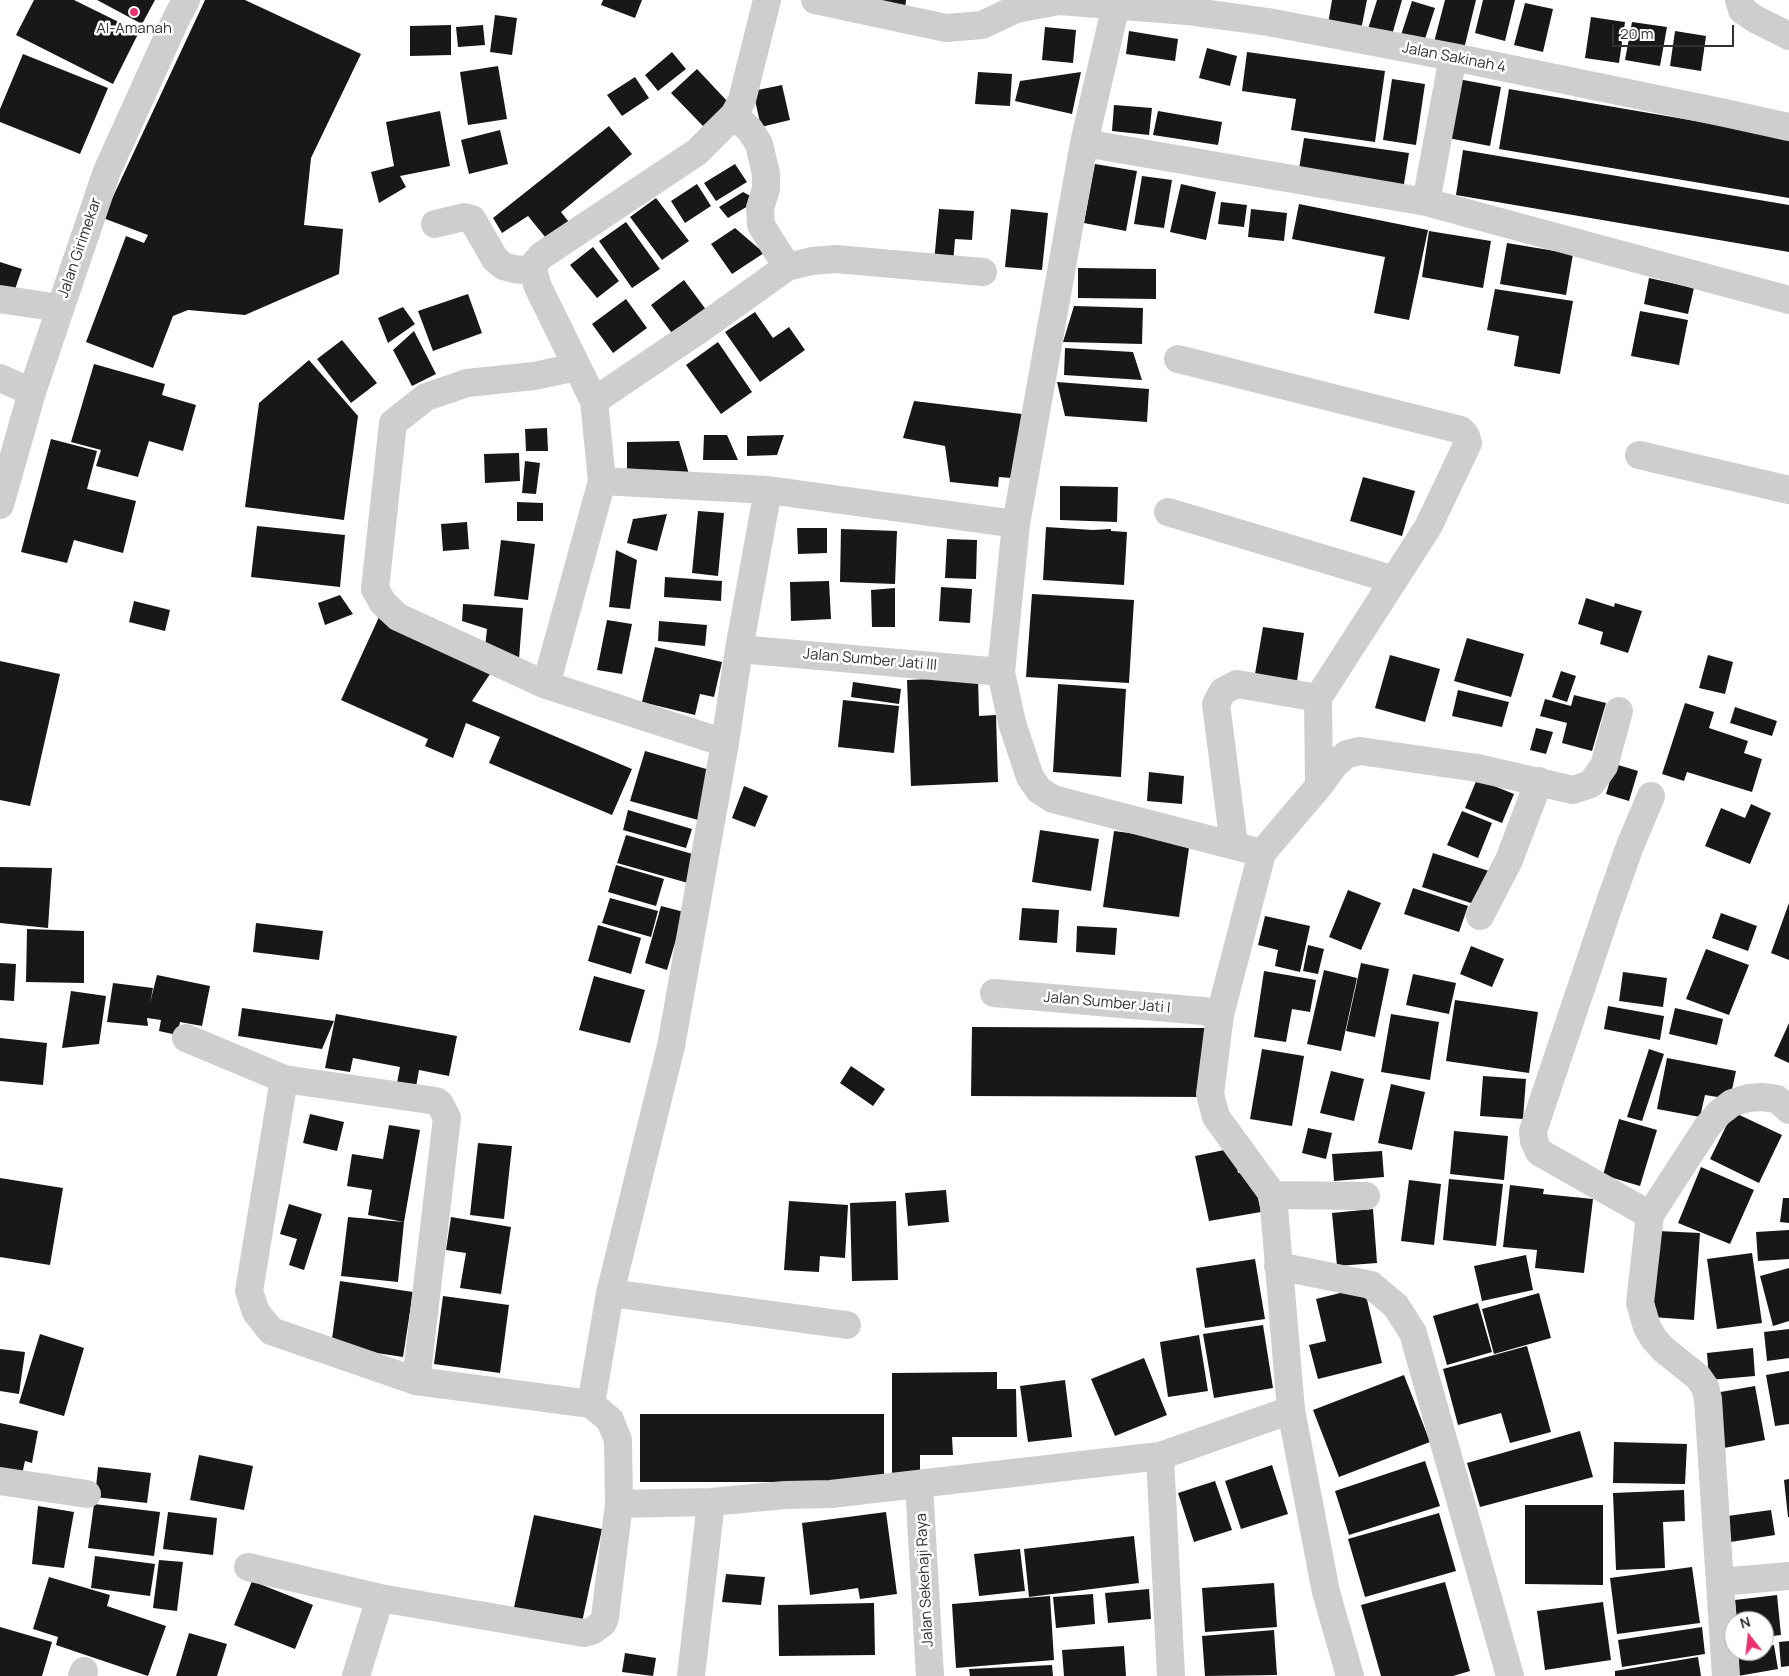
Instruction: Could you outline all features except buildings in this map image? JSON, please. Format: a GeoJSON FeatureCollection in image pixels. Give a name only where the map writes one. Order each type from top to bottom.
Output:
{"type":"FeatureCollection","features":[{"type":"Feature","properties":{"kind":"street","name":"Jalan Girimekar"},"geometry":{"type":"LineString","coordinates":[[0,505],[32,392],[107,171],[186,0]]}},
{"type":"Feature","properties":{"kind":"street"},"geometry":{"type":"LineString","coordinates":[[546,685],[602,481],[594,401],[538,287],[533,271],[535,263],[541,256],[697,152],[734,115],[742,100],[767,0]]}},
{"type":"Feature","properties":{"kind":"street","name":"Jalan Sakinah 4"},"geometry":{"type":"LineString","coordinates":[[815,0],[946,28],[982,25],[1016,9],[1059,1],[1116,4],[1268,22],[1725,112],[1789,127]]}},
{"type":"Feature","properties":{"kind":"street"},"geometry":{"type":"LineString","coordinates":[[1739,0],[1742,10],[1755,20],[1789,36]]}},
{"type":"Feature","properties":{"kind":"street"},"geometry":{"type":"LineString","coordinates":[[1116,4],[1084,143],[1016,524],[1001,672],[1012,723],[1030,777],[1039,790],[1053,799],[1262,853]]}},
{"type":"Feature","properties":{"kind":"street"},"geometry":{"type":"LineString","coordinates":[[1426,202],[1454,58]]}},
{"type":"Feature","properties":{"kind":"street"},"geometry":{"type":"LineString","coordinates":[[734,115],[750,130],[758,144],[766,174],[766,189],[760,208],[761,225],[787,267]]}},
{"type":"Feature","properties":{"kind":"street"},"geometry":{"type":"LineString","coordinates":[[1084,143],[1426,202],[1789,300]]}},
{"type":"Feature","properties":{"kind":"street"},"geometry":{"type":"LineString","coordinates":[[435,224],[464,217],[472,219],[495,259],[503,266],[533,271]]}},
{"type":"Feature","properties":{"kind":"street"},"geometry":{"type":"LineString","coordinates":[[594,401],[787,267],[812,260],[836,259],[983,272]]}},
{"type":"Feature","properties":{"kind":"street"},"geometry":{"type":"LineString","coordinates":[[0,299],[59,308]]}},
{"type":"Feature","properties":{"kind":"street"},"geometry":{"type":"LineString","coordinates":[[1178,360],[1461,430],[1466,436],[1468,443],[1428,527],[1318,698],[1319,786]]}},
{"type":"Feature","properties":{"kind":"street"},"geometry":{"type":"LineString","coordinates":[[577,367],[534,376],[467,383],[426,397],[393,423],[375,589],[382,603],[398,617],[546,685],[725,743]]}},
{"type":"Feature","properties":{"kind":"street"},"geometry":{"type":"LineString","coordinates":[[0,378],[32,392]]}},
{"type":"Feature","properties":{"kind":"street"},"geometry":{"type":"LineString","coordinates":[[1639,455],[1789,490]]}},
{"type":"Feature","properties":{"kind":"street"},"geometry":{"type":"LineString","coordinates":[[602,481],[768,490],[1016,524]]}},
{"type":"Feature","properties":{"kind":"street"},"geometry":{"type":"LineString","coordinates":[[590,1404],[610,1293],[671,1046],[768,490]]}},
{"type":"Feature","properties":{"kind":"street"},"geometry":{"type":"LineString","coordinates":[[1168,512],[1394,580]]}},
{"type":"Feature","properties":{"kind":"street","name":"Jalan Sumber Jati III"},"geometry":{"type":"LineString","coordinates":[[739,649],[1001,672]]}},
{"type":"Feature","properties":{"kind":"street"},"geometry":{"type":"LineString","coordinates":[[1234,845],[1216,704],[1223,691],[1237,684],[1318,698]]}},
{"type":"Feature","properties":{"kind":"street"},"geometry":{"type":"LineString","coordinates":[[1350,1676],[1326,1592],[1291,1410],[1273,1195],[1216,1117],[1210,1094],[1220,1015],[1262,853],[1336,764],[1347,754],[1360,751],[1477,768],[1574,790],[1592,784],[1604,766],[1619,711]]}},
{"type":"Feature","properties":{"kind":"street"},"geometry":{"type":"LineString","coordinates":[[1480,916],[1509,860],[1539,781]]}},
{"type":"Feature","properties":{"kind":"street"},"geometry":{"type":"LineString","coordinates":[[1650,1215],[1539,1152],[1534,1141],[1533,1131],[1610,902],[1630,846],[1651,796]]}},
{"type":"Feature","properties":{"kind":"street","name":"Jalan Sumber Jati I"},"geometry":{"type":"LineString","coordinates":[[994,993],[1203,1011],[1220,1015]]}},
{"type":"Feature","properties":{"kind":"street"},"geometry":{"type":"LineString","coordinates":[[186,1038],[284,1080],[436,1101],[447,1118],[416,1381]]}},
{"type":"Feature","properties":{"kind":"street"},"geometry":{"type":"LineString","coordinates":[[248,1567],[380,1598],[584,1633],[592,1631],[603,1623],[605,1617],[619,1504],[618,1440],[610,1420],[590,1404],[416,1381],[271,1331],[256,1312],[249,1291],[284,1080]]}},
{"type":"Feature","properties":{"kind":"street"},"geometry":{"type":"LineString","coordinates":[[1726,1676],[1708,1399],[1705,1387],[1698,1377],[1654,1339],[1647,1327],[1640,1303],[1650,1215],[1707,1126],[1732,1103],[1748,1098],[1777,1098],[1789,1110]]}},
{"type":"Feature","properties":{"kind":"street"},"geometry":{"type":"LineString","coordinates":[[1273,1195],[1366,1196]]}},
{"type":"Feature","properties":{"kind":"street"},"geometry":{"type":"LineString","coordinates":[[1278,1266],[1371,1285],[1396,1306],[1413,1333],[1510,1676]]}},
{"type":"Feature","properties":{"kind":"street"},"geometry":{"type":"LineString","coordinates":[[610,1293],[847,1325]]}},
{"type":"Feature","properties":{"kind":"street"},"geometry":{"type":"LineString","coordinates":[[619,1504],[711,1502],[784,1495],[831,1494],[1160,1456],[1291,1410]]}},
{"type":"Feature","properties":{"kind":"street"},"geometry":{"type":"LineString","coordinates":[[1160,1456],[1171,1676]]}},
{"type":"Feature","properties":{"kind":"street"},"geometry":{"type":"LineString","coordinates":[[0,1481],[87,1494]]}},
{"type":"Feature","properties":{"kind":"street","name":"Jalan Sekehaji Raya"},"geometry":{"type":"LineString","coordinates":[[919,1484],[930,1676]]}},
{"type":"Feature","properties":{"kind":"street"},"geometry":{"type":"LineString","coordinates":[[691,1676],[711,1502]]}},
{"type":"Feature","properties":{"kind":"street"},"geometry":{"type":"LineString","coordinates":[[1720,1582],[1789,1576]]}},
{"type":"Feature","properties":{"kind":"street"},"geometry":{"type":"LineString","coordinates":[[356,1676],[380,1598]]}},
{"type":"Feature","properties":{"kind":"place","name":"Al-Amanah"},"geometry":{"type":"Point","coordinates":[134,12]}}]}
